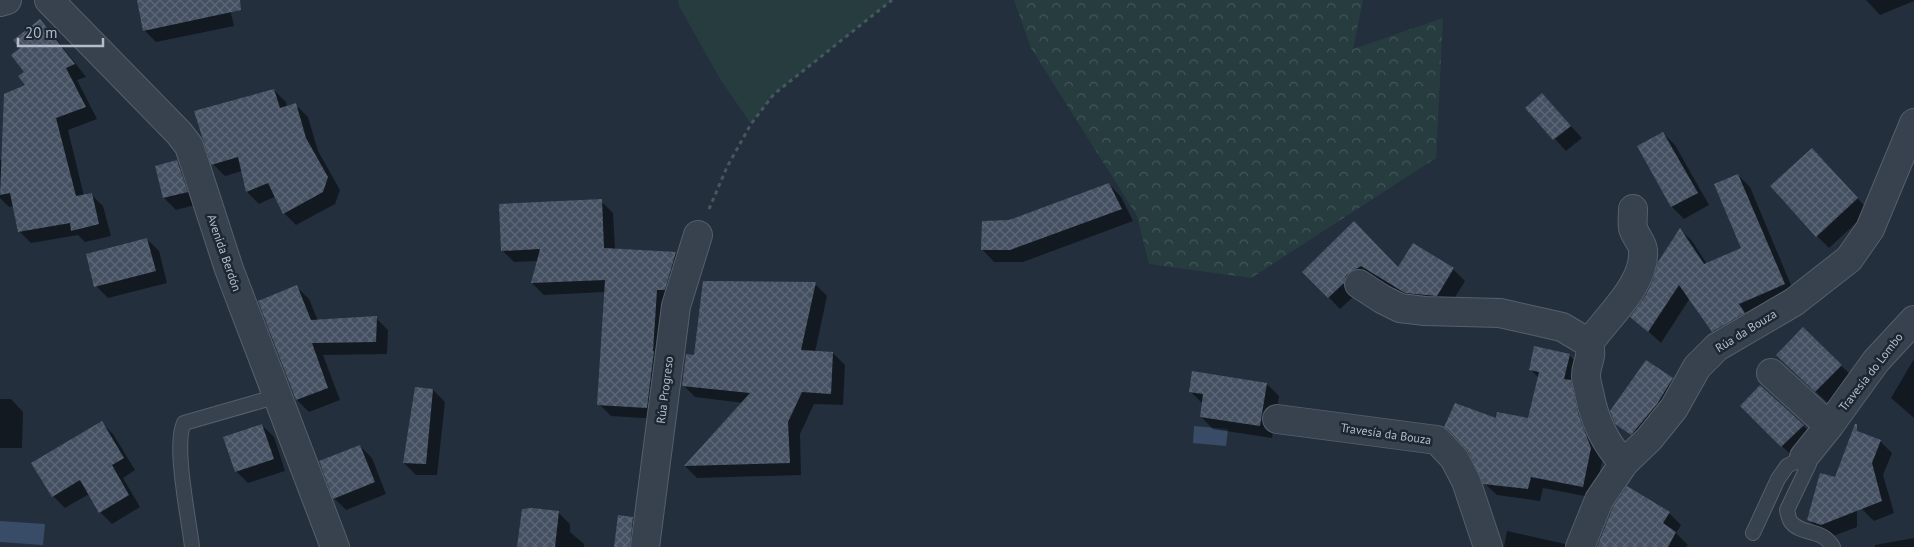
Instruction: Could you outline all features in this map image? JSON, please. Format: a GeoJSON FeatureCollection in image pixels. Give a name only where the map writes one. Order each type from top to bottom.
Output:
{"type":"FeatureCollection","features":[{"type":"Feature","properties":{"kind":"street"},"geometry":{"type":"LineString","coordinates":[[0,2],[7,0]]}},
{"type":"Feature","properties":{"kind":"street","name":"Avenida Berdón"},"geometry":{"type":"LineString","coordinates":[[49,0],[179,133],[189,146],[229,269],[335,547]]}},
{"type":"Feature","properties":{"kind":"street","name":"Rúa da Bouza"},"geometry":{"type":"LineString","coordinates":[[1580,547],[1599,500],[1624,463],[1674,408],[1697,368],[1717,347],[1794,302],[1849,259],[1870,229],[1914,123]]}},
{"type":"Feature","properties":{"kind":"street"},"geometry":{"type":"LineString","coordinates":[[1589,343],[1600,327],[1619,306],[1640,272],[1643,249],[1633,228],[1633,209]]}},
{"type":"Feature","properties":{"kind":"street","name":"Rúa Progreso"},"geometry":{"type":"LineString","coordinates":[[645,547],[676,306],[698,235]]}},
{"type":"Feature","properties":{"kind":"street"},"geometry":{"type":"LineString","coordinates":[[1359,284],[1400,308],[1425,311],[1500,313],[1562,328],[1589,343],[1592,354],[1586,377],[1591,403],[1599,429],[1614,453],[1624,463]]}},
{"type":"Feature","properties":{"kind":"street","name":"Travesía do Lombo"},"geometry":{"type":"LineString","coordinates":[[1804,457],[1876,361],[1914,320]]}},
{"type":"Feature","properties":{"kind":"street"},"geometry":{"type":"LineString","coordinates":[[1771,373],[1829,426]]}},
{"type":"Feature","properties":{"kind":"street","name":"Travesía da Bouza"},"geometry":{"type":"LineString","coordinates":[[1277,419],[1437,440],[1454,458],[1466,481],[1488,547]]}},
{"type":"Feature","properties":{"kind":"lane"},"geometry":{"type":"LineString","coordinates":[[192,547],[180,456],[180,430],[184,422],[278,396]]}},
{"type":"Feature","properties":{"kind":"lane"},"geometry":{"type":"LineString","coordinates":[[1753,533],[1778,479],[1787,466],[1804,457],[1808,464],[1787,510],[1790,522],[1800,529],[1817,533],[1828,539],[1834,547]]}},
{"type":"Feature","properties":{"kind":"path"},"geometry":{"type":"LineString","coordinates":[[698,235],[727,167],[751,124],[774,94],[892,0]]}},
{"type":"Feature","properties":{"kind":"green space"},"geometry":{"type":"Polygon","coordinates":[[[678,0],[892,0],[774,94],[751,124],[720,79],[679,6],[678,0]]]}},
{"type":"Feature","properties":{"kind":"green space"},"geometry":{"type":"Polygon","coordinates":[[[1014,0],[1363,0],[1353,49],[1443,18],[1436,158],[1251,278],[1149,264],[1137,216],[1031,48],[1014,0]]]}},
{"type":"Feature","properties":{"kind":"water"},"geometry":{"type":"Polygon","coordinates":[[[1194,426],[1228,429],[1226,446],[1193,443],[1194,426]]]}},
{"type":"Feature","properties":{"kind":"water"},"geometry":{"type":"Polygon","coordinates":[[[0,521],[45,524],[43,545],[0,542],[0,521]]]}},
{"type":"Feature","properties":{"kind":"building"},"geometry":{"type":"Polygon","coordinates":[[[137,0],[240,0],[241,10],[143,31],[137,0]]]}},
{"type":"Feature","properties":{"kind":"building"},"geometry":{"type":"Polygon","coordinates":[[[40,19],[75,64],[66,68],[86,107],[56,118],[76,196],[92,193],[99,224],[71,231],[70,223],[18,232],[10,193],[0,195],[4,94],[25,85],[18,76],[24,72],[11,55],[20,48],[13,40],[40,19]]]}},
{"type":"Feature","properties":{"kind":"building"},"geometry":{"type":"Polygon","coordinates":[[[274,89],[280,108],[296,103],[306,138],[328,177],[323,192],[283,214],[268,183],[246,192],[238,157],[211,165],[194,111],[274,89]]]}},
{"type":"Feature","properties":{"kind":"building"},"geometry":{"type":"Polygon","coordinates":[[[1542,93],[1571,126],[1553,140],[1525,108],[1542,93]]]}},
{"type":"Feature","properties":{"kind":"building"},"geometry":{"type":"Polygon","coordinates":[[[1663,132],[1698,193],[1671,207],[1637,146],[1663,132]]]}},
{"type":"Feature","properties":{"kind":"building"},"geometry":{"type":"Polygon","coordinates":[[[1812,148],[1858,198],[1816,237],[1770,186],[1812,148]]]}},
{"type":"Feature","properties":{"kind":"building"},"geometry":{"type":"Polygon","coordinates":[[[177,160],[188,192],[163,198],[155,166],[177,160]]]}},
{"type":"Feature","properties":{"kind":"building"},"geometry":{"type":"Polygon","coordinates":[[[1738,174],[1785,284],[1739,304],[1745,313],[1712,332],[1679,285],[1648,332],[1630,317],[1646,295],[1658,262],[1680,228],[1704,264],[1741,248],[1714,184],[1738,174]]]}},
{"type":"Feature","properties":{"kind":"building"},"geometry":{"type":"Polygon","coordinates":[[[1109,183],[1122,209],[1010,250],[981,250],[982,221],[1009,220],[1109,183]]]}},
{"type":"Feature","properties":{"kind":"building"},"geometry":{"type":"Polygon","coordinates":[[[602,199],[604,248],[676,252],[665,290],[657,290],[654,351],[647,408],[597,405],[605,280],[531,283],[540,249],[501,251],[499,204],[602,199]]]}},
{"type":"Feature","properties":{"kind":"building"},"geometry":{"type":"Polygon","coordinates":[[[1354,221],[1398,267],[1413,243],[1454,268],[1437,296],[1405,293],[1361,266],[1346,275],[1344,283],[1328,298],[1302,272],[1354,221]]]}},
{"type":"Feature","properties":{"kind":"building"},"geometry":{"type":"Polygon","coordinates":[[[147,238],[156,271],[94,287],[86,254],[147,238]]]}},
{"type":"Feature","properties":{"kind":"building"},"geometry":{"type":"Polygon","coordinates":[[[703,281],[816,282],[801,350],[833,352],[831,394],[802,392],[788,422],[790,463],[684,466],[750,393],[682,386],[686,354],[694,355],[703,281]]]}},
{"type":"Feature","properties":{"kind":"building"},"geometry":{"type":"Polygon","coordinates":[[[297,285],[311,320],[377,316],[376,342],[312,343],[328,388],[296,400],[258,301],[297,285]]]}},
{"type":"Feature","properties":{"kind":"building"},"geometry":{"type":"Polygon","coordinates":[[[1803,327],[1842,365],[1815,392],[1776,355],[1803,327]]]}},
{"type":"Feature","properties":{"kind":"building"},"geometry":{"type":"Polygon","coordinates":[[[1534,346],[1570,354],[1564,379],[1571,380],[1579,416],[1591,448],[1583,487],[1531,477],[1528,489],[1483,484],[1468,451],[1444,427],[1455,403],[1496,418],[1497,412],[1528,418],[1539,372],[1529,370],[1534,346]]]}},
{"type":"Feature","properties":{"kind":"building"},"geometry":{"type":"Polygon","coordinates":[[[1646,360],[1673,378],[1657,404],[1631,435],[1615,424],[1610,411],[1646,360]]]}},
{"type":"Feature","properties":{"kind":"building"},"geometry":{"type":"Polygon","coordinates":[[[1192,371],[1267,383],[1260,426],[1200,417],[1203,394],[1189,392],[1192,371]]]}},
{"type":"Feature","properties":{"kind":"building"},"geometry":{"type":"Polygon","coordinates":[[[1760,385],[1804,425],[1781,447],[1740,406],[1760,385]]]}},
{"type":"Feature","properties":{"kind":"building"},"geometry":{"type":"Polygon","coordinates":[[[415,387],[433,389],[426,464],[403,463],[415,387]]]}},
{"type":"Feature","properties":{"kind":"building"},"geometry":{"type":"Polygon","coordinates":[[[102,421],[124,458],[112,465],[129,495],[99,513],[80,480],[52,497],[31,463],[102,421]]]}},
{"type":"Feature","properties":{"kind":"building"},"geometry":{"type":"Polygon","coordinates":[[[262,424],[274,459],[235,472],[223,437],[262,424]]]}},
{"type":"Feature","properties":{"kind":"building"},"geometry":{"type":"Polygon","coordinates":[[[1855,424],[1857,424],[1857,431],[1881,440],[1872,463],[1882,501],[1821,525],[1807,520],[1820,473],[1835,477],[1855,424]]]}},
{"type":"Feature","properties":{"kind":"building"},"geometry":{"type":"Polygon","coordinates":[[[360,445],[375,482],[333,499],[319,461],[360,445]]]}},
{"type":"Feature","properties":{"kind":"building"},"geometry":{"type":"Polygon","coordinates":[[[1627,486],[1670,512],[1663,523],[1676,532],[1668,547],[1597,547],[1613,507],[1627,486]]]}},
{"type":"Feature","properties":{"kind":"building"},"geometry":{"type":"Polygon","coordinates":[[[532,508],[559,511],[555,547],[517,547],[522,509],[532,508]]]}},
{"type":"Feature","properties":{"kind":"building"},"geometry":{"type":"Polygon","coordinates":[[[618,515],[633,517],[630,547],[614,547],[618,515]]]}}]}
